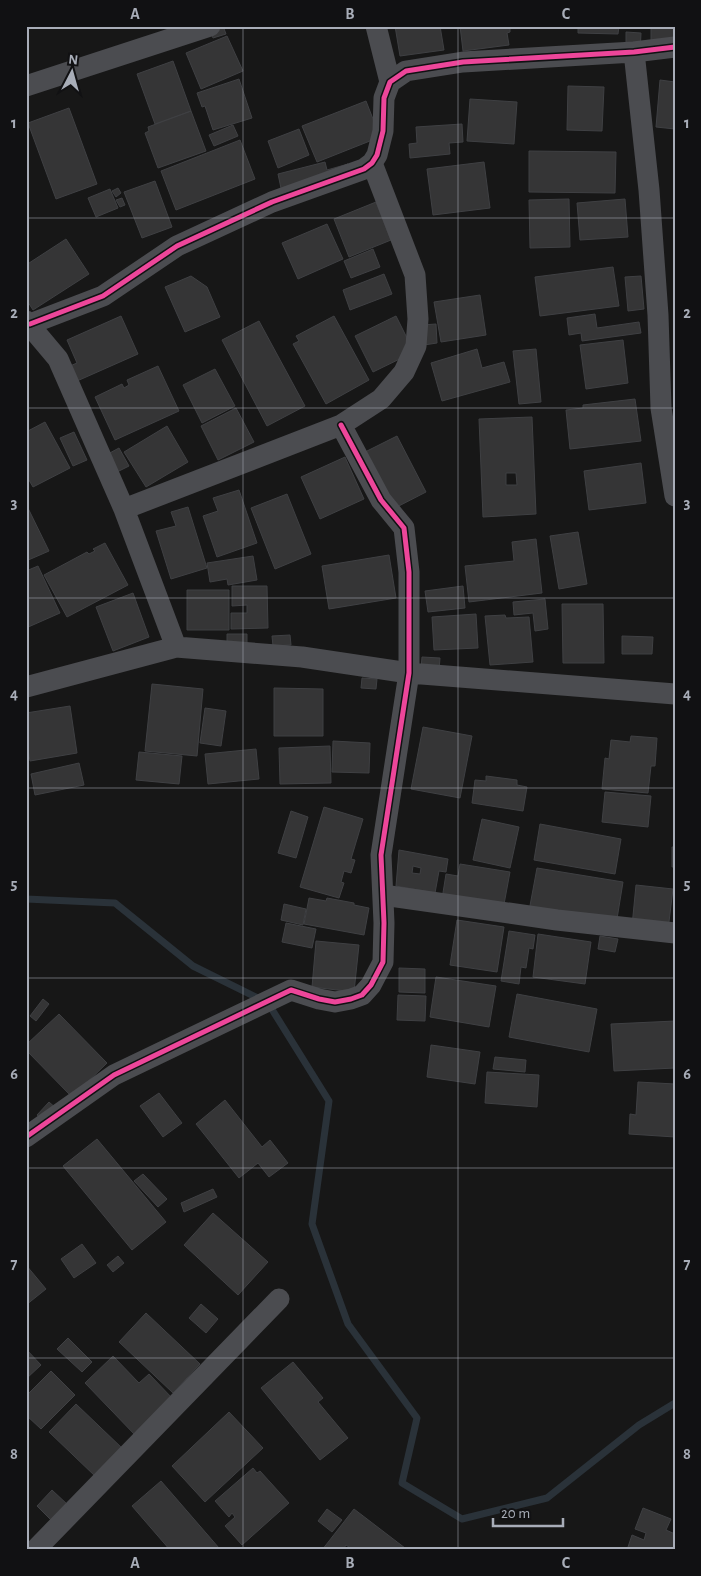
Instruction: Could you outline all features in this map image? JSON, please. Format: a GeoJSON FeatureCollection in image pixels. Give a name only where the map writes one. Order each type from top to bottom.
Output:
{"type":"FeatureCollection","features":[{"type":"Feature","properties":{"kind":"street"},"geometry":{"type":"LineString","coordinates":[[26,86],[210,26]]}},
{"type":"Feature","properties":{"kind":"street"},"geometry":{"type":"LineString","coordinates":[[176,647],[124,508],[58,360],[28,322],[103,296],[177,246],[272,202],[364,169],[372,164],[377,155],[383,131],[384,98],[390,82],[376,26]]}},
{"type":"Feature","properties":{"kind":"street"},"geometry":{"type":"LineString","coordinates":[[390,82],[406,71],[463,62],[634,52],[675,47]]}},
{"type":"Feature","properties":{"kind":"street"},"geometry":{"type":"LineString","coordinates":[[634,52],[650,200],[658,315],[661,408],[675,496]]}},
{"type":"Feature","properties":{"kind":"street"},"geometry":{"type":"LineString","coordinates":[[124,508],[341,425],[381,398],[404,372],[416,346],[418,319],[415,275],[372,164]]}},
{"type":"Feature","properties":{"kind":"street"},"geometry":{"type":"LineString","coordinates":[[26,1137],[114,1076],[291,990],[335,1002],[362,995],[377,976],[383,962],[381,855],[409,673],[409,572],[404,528],[381,500],[341,425]]}},
{"type":"Feature","properties":{"kind":"street"},"geometry":{"type":"LineString","coordinates":[[26,687],[176,647],[302,657],[409,673],[675,694]]}},
{"type":"Feature","properties":{"kind":"street"},"geometry":{"type":"LineString","coordinates":[[383,895],[556,920],[675,933]]}},
{"type":"Feature","properties":{"kind":"street"},"geometry":{"type":"LineString","coordinates":[[35,1550],[279,1300]]}},
{"type":"Feature","properties":{"kind":"building"},"geometry":{"type":"Polygon","coordinates":[[[223,26],[226,34],[213,38],[209,29],[223,26]]]}},
{"type":"Feature","properties":{"kind":"building"},"geometry":{"type":"Polygon","coordinates":[[[395,26],[440,26],[444,50],[400,56],[395,26]]]}},
{"type":"Feature","properties":{"kind":"building"},"geometry":{"type":"Polygon","coordinates":[[[460,26],[510,26],[510,32],[507,33],[509,45],[463,51],[460,26]]]}},
{"type":"Feature","properties":{"kind":"building"},"geometry":{"type":"Polygon","coordinates":[[[578,26],[619,26],[618,34],[578,33],[578,26]]]}},
{"type":"Feature","properties":{"kind":"building"},"geometry":{"type":"Polygon","coordinates":[[[651,26],[675,26],[675,48],[651,48],[651,26]]]}},
{"type":"Feature","properties":{"kind":"building"},"geometry":{"type":"Polygon","coordinates":[[[626,32],[641,33],[640,53],[626,52],[626,32]]]}},
{"type":"Feature","properties":{"kind":"building"},"geometry":{"type":"Polygon","coordinates":[[[227,36],[243,71],[201,89],[186,53],[227,36]]]}},
{"type":"Feature","properties":{"kind":"building"},"geometry":{"type":"Polygon","coordinates":[[[173,61],[191,111],[155,124],[137,74],[173,61]]]}},
{"type":"Feature","properties":{"kind":"building"},"geometry":{"type":"Polygon","coordinates":[[[239,79],[252,118],[213,130],[205,106],[202,107],[197,93],[239,79]]]}},
{"type":"Feature","properties":{"kind":"building"},"geometry":{"type":"Polygon","coordinates":[[[660,80],[675,82],[675,129],[656,127],[660,80]]]}},
{"type":"Feature","properties":{"kind":"building"},"geometry":{"type":"Polygon","coordinates":[[[568,86],[604,87],[602,131],[567,130],[568,86]]]}},
{"type":"Feature","properties":{"kind":"building"},"geometry":{"type":"Polygon","coordinates":[[[470,99],[517,102],[514,144],[467,141],[470,99]]]}},
{"type":"Feature","properties":{"kind":"building"},"geometry":{"type":"Polygon","coordinates":[[[366,101],[380,137],[317,162],[302,126],[366,101]]]}},
{"type":"Feature","properties":{"kind":"building"},"geometry":{"type":"Polygon","coordinates":[[[69,108],[97,184],[56,199],[28,123],[69,108]]]}},
{"type":"Feature","properties":{"kind":"building"},"geometry":{"type":"Polygon","coordinates":[[[191,111],[206,151],[158,168],[145,133],[149,131],[148,127],[191,111]]]}},
{"type":"Feature","properties":{"kind":"building"},"geometry":{"type":"Polygon","coordinates":[[[462,124],[463,142],[449,143],[450,154],[410,158],[409,144],[417,143],[416,127],[462,124]]]}},
{"type":"Feature","properties":{"kind":"building"},"geometry":{"type":"Polygon","coordinates":[[[233,125],[238,136],[214,146],[209,135],[233,125]]]}},
{"type":"Feature","properties":{"kind":"building"},"geometry":{"type":"Polygon","coordinates":[[[299,129],[309,155],[278,168],[268,141],[299,129]]]}},
{"type":"Feature","properties":{"kind":"building"},"geometry":{"type":"Polygon","coordinates":[[[240,140],[255,179],[176,210],[161,171],[240,140]]]}},
{"type":"Feature","properties":{"kind":"building"},"geometry":{"type":"Polygon","coordinates":[[[529,151],[616,152],[615,193],[529,192],[529,151]]]}},
{"type":"Feature","properties":{"kind":"building"},"geometry":{"type":"Polygon","coordinates":[[[325,162],[327,170],[348,164],[282,193],[278,174],[325,162]]]}},
{"type":"Feature","properties":{"kind":"building"},"geometry":{"type":"Polygon","coordinates":[[[484,162],[490,208],[433,215],[427,169],[484,162]]]}},
{"type":"Feature","properties":{"kind":"building"},"geometry":{"type":"Polygon","coordinates":[[[155,181],[172,227],[142,238],[124,192],[155,181]]]}},
{"type":"Feature","properties":{"kind":"building"},"geometry":{"type":"Polygon","coordinates":[[[118,188],[121,193],[116,197],[112,191],[118,188]]]}},
{"type":"Feature","properties":{"kind":"building"},"geometry":{"type":"Polygon","coordinates":[[[110,189],[118,208],[96,217],[88,198],[110,189]]]}},
{"type":"Feature","properties":{"kind":"building"},"geometry":{"type":"Polygon","coordinates":[[[122,198],[125,205],[120,207],[116,200],[122,198]]]}},
{"type":"Feature","properties":{"kind":"building"},"geometry":{"type":"Polygon","coordinates":[[[569,199],[570,247],[530,248],[529,200],[569,199]]]}},
{"type":"Feature","properties":{"kind":"building"},"geometry":{"type":"Polygon","coordinates":[[[625,199],[628,237],[580,240],[577,203],[625,199]]]}},
{"type":"Feature","properties":{"kind":"building"},"geometry":{"type":"Polygon","coordinates":[[[376,202],[391,240],[349,257],[334,219],[376,202]]]}},
{"type":"Feature","properties":{"kind":"building"},"geometry":{"type":"Polygon","coordinates":[[[327,224],[343,259],[298,279],[282,243],[327,224]]]}},
{"type":"Feature","properties":{"kind":"building"},"geometry":{"type":"Polygon","coordinates":[[[66,239],[89,274],[33,310],[26,299],[26,265],[66,239]]]}},
{"type":"Feature","properties":{"kind":"building"},"geometry":{"type":"Polygon","coordinates":[[[373,249],[380,267],[351,278],[344,261],[373,249]]]}},
{"type":"Feature","properties":{"kind":"building"},"geometry":{"type":"Polygon","coordinates":[[[613,267],[619,306],[540,316],[535,277],[613,267]]]}},
{"type":"Feature","properties":{"kind":"building"},"geometry":{"type":"Polygon","coordinates":[[[384,274],[392,294],[350,310],[343,290],[384,274]]]}},
{"type":"Feature","properties":{"kind":"building"},"geometry":{"type":"Polygon","coordinates":[[[191,276],[207,287],[220,317],[185,332],[165,287],[191,276]]]}},
{"type":"Feature","properties":{"kind":"building"},"geometry":{"type":"Polygon","coordinates":[[[641,276],[644,309],[628,311],[625,277],[641,276]]]}},
{"type":"Feature","properties":{"kind":"building"},"geometry":{"type":"Polygon","coordinates":[[[480,295],[486,335],[441,342],[434,302],[480,295]]]}},
{"type":"Feature","properties":{"kind":"building"},"geometry":{"type":"Polygon","coordinates":[[[595,314],[597,328],[639,322],[641,333],[582,341],[581,333],[569,335],[567,318],[595,314]]]}},
{"type":"Feature","properties":{"kind":"building"},"geometry":{"type":"Polygon","coordinates":[[[121,316],[138,354],[77,381],[70,366],[77,363],[67,340],[121,316]]]}},
{"type":"Feature","properties":{"kind":"building"},"geometry":{"type":"Polygon","coordinates":[[[334,316],[369,380],[326,404],[293,344],[299,341],[296,336],[334,316]]]}},
{"type":"Feature","properties":{"kind":"building"},"geometry":{"type":"Polygon","coordinates":[[[396,316],[414,352],[373,372],[355,336],[396,316]]]}},
{"type":"Feature","properties":{"kind":"building"},"geometry":{"type":"Polygon","coordinates":[[[259,321],[305,406],[267,426],[222,340],[259,321]]]}},
{"type":"Feature","properties":{"kind":"building"},"geometry":{"type":"Polygon","coordinates":[[[436,324],[437,343],[424,345],[422,325],[436,324]]]}},
{"type":"Feature","properties":{"kind":"building"},"geometry":{"type":"Polygon","coordinates":[[[623,340],[628,383],[586,389],[580,345],[623,340]]]}},
{"type":"Feature","properties":{"kind":"building"},"geometry":{"type":"Polygon","coordinates":[[[477,349],[482,368],[504,362],[510,382],[442,401],[431,363],[477,349]]]}},
{"type":"Feature","properties":{"kind":"building"},"geometry":{"type":"Polygon","coordinates":[[[536,349],[541,402],[519,404],[513,351],[536,349]]]}},
{"type":"Feature","properties":{"kind":"building"},"geometry":{"type":"Polygon","coordinates":[[[158,366],[179,411],[115,440],[95,397],[122,384],[124,388],[129,385],[127,380],[158,366]]]}},
{"type":"Feature","properties":{"kind":"building"},"geometry":{"type":"Polygon","coordinates":[[[215,369],[235,406],[202,423],[183,385],[215,369]]]}},
{"type":"Feature","properties":{"kind":"building"},"geometry":{"type":"Polygon","coordinates":[[[635,399],[641,441],[570,449],[566,410],[583,408],[583,405],[635,399]]]}},
{"type":"Feature","properties":{"kind":"building"},"geometry":{"type":"Polygon","coordinates":[[[236,408],[254,442],[218,460],[201,426],[236,408]]]}},
{"type":"Feature","properties":{"kind":"building"},"geometry":{"type":"Polygon","coordinates":[[[532,417],[536,514],[483,517],[479,419],[532,417]],[[506,473],[506,485],[517,485],[516,473],[506,473]]]}},
{"type":"Feature","properties":{"kind":"building"},"geometry":{"type":"Polygon","coordinates":[[[45,422],[70,468],[33,487],[26,475],[26,432],[45,422]]]}},
{"type":"Feature","properties":{"kind":"building"},"geometry":{"type":"Polygon","coordinates":[[[167,426],[188,462],[146,487],[124,452],[167,426]]]}},
{"type":"Feature","properties":{"kind":"building"},"geometry":{"type":"Polygon","coordinates":[[[74,432],[87,460],[73,466],[60,438],[74,432]]]}},
{"type":"Feature","properties":{"kind":"building"},"geometry":{"type":"Polygon","coordinates":[[[397,436],[426,492],[391,510],[361,454],[397,436]]]}},
{"type":"Feature","properties":{"kind":"building"},"geometry":{"type":"Polygon","coordinates":[[[119,448],[129,466],[115,473],[106,455],[119,448]]]}},
{"type":"Feature","properties":{"kind":"building"},"geometry":{"type":"Polygon","coordinates":[[[345,457],[364,499],[320,519],[301,477],[345,457]]]}},
{"type":"Feature","properties":{"kind":"building"},"geometry":{"type":"Polygon","coordinates":[[[641,463],[646,503],[589,510],[584,471],[641,463]]]}},
{"type":"Feature","properties":{"kind":"building"},"geometry":{"type":"Polygon","coordinates":[[[239,490],[257,543],[217,557],[203,516],[218,511],[213,498],[239,490]]]}},
{"type":"Feature","properties":{"kind":"building"},"geometry":{"type":"Polygon","coordinates":[[[287,494],[311,554],[275,569],[251,508],[287,494]]]}},
{"type":"Feature","properties":{"kind":"building"},"geometry":{"type":"Polygon","coordinates":[[[26,504],[49,551],[26,561],[26,504]]]}},
{"type":"Feature","properties":{"kind":"building"},"geometry":{"type":"Polygon","coordinates":[[[188,507],[207,568],[171,579],[156,531],[176,526],[171,512],[188,507]]]}},
{"type":"Feature","properties":{"kind":"building"},"geometry":{"type":"Polygon","coordinates":[[[578,532],[587,584],[559,589],[550,536],[578,532]]]}},
{"type":"Feature","properties":{"kind":"building"},"geometry":{"type":"Polygon","coordinates":[[[536,539],[542,593],[469,602],[465,566],[514,561],[512,542],[536,539]]]}},
{"type":"Feature","properties":{"kind":"building"},"geometry":{"type":"Polygon","coordinates":[[[105,543],[128,585],[67,617],[44,575],[87,552],[89,554],[95,551],[93,549],[105,543]]]}},
{"type":"Feature","properties":{"kind":"building"},"geometry":{"type":"Polygon","coordinates":[[[389,555],[396,598],[329,609],[322,566],[389,555]]]}},
{"type":"Feature","properties":{"kind":"building"},"geometry":{"type":"Polygon","coordinates":[[[253,556],[257,580],[228,585],[227,579],[210,582],[207,563],[253,556]]]}},
{"type":"Feature","properties":{"kind":"building"},"geometry":{"type":"Polygon","coordinates":[[[38,566],[60,613],[26,628],[26,571],[38,566]]]}},
{"type":"Feature","properties":{"kind":"building"},"geometry":{"type":"Polygon","coordinates":[[[232,586],[267,586],[268,628],[231,629],[231,613],[247,613],[247,605],[232,606],[232,586]]]}},
{"type":"Feature","properties":{"kind":"building"},"geometry":{"type":"Polygon","coordinates":[[[463,586],[465,608],[428,612],[425,591],[463,586]]]}},
{"type":"Feature","properties":{"kind":"building"},"geometry":{"type":"Polygon","coordinates":[[[187,590],[229,590],[229,630],[187,630],[187,590]]]}},
{"type":"Feature","properties":{"kind":"building"},"geometry":{"type":"Polygon","coordinates":[[[133,593],[149,637],[113,651],[96,607],[133,593]]]}},
{"type":"Feature","properties":{"kind":"building"},"geometry":{"type":"Polygon","coordinates":[[[545,599],[548,629],[535,631],[533,613],[514,615],[513,602],[545,599]]]}},
{"type":"Feature","properties":{"kind":"building"},"geometry":{"type":"Polygon","coordinates":[[[562,604],[603,604],[604,663],[563,663],[562,604]]]}},
{"type":"Feature","properties":{"kind":"building"},"geometry":{"type":"Polygon","coordinates":[[[476,614],[478,648],[434,650],[432,617],[476,614]]]}},
{"type":"Feature","properties":{"kind":"building"},"geometry":{"type":"Polygon","coordinates":[[[505,615],[506,618],[529,617],[533,662],[490,665],[485,616],[505,615]]]}},
{"type":"Feature","properties":{"kind":"building"},"geometry":{"type":"Polygon","coordinates":[[[227,634],[247,634],[247,646],[227,646],[227,634]]]}},
{"type":"Feature","properties":{"kind":"building"},"geometry":{"type":"Polygon","coordinates":[[[290,635],[291,645],[273,646],[272,636],[290,635]]]}},
{"type":"Feature","properties":{"kind":"building"},"geometry":{"type":"Polygon","coordinates":[[[622,636],[653,637],[652,654],[622,654],[622,636]]]}},
{"type":"Feature","properties":{"kind":"building"},"geometry":{"type":"Polygon","coordinates":[[[422,657],[440,658],[439,670],[421,669],[422,657]]]}},
{"type":"Feature","properties":{"kind":"building"},"geometry":{"type":"Polygon","coordinates":[[[362,678],[377,679],[376,689],[361,688],[362,678]]]}},
{"type":"Feature","properties":{"kind":"building"},"geometry":{"type":"Polygon","coordinates":[[[152,684],[203,689],[197,756],[145,751],[152,684]]]}},
{"type":"Feature","properties":{"kind":"building"},"geometry":{"type":"Polygon","coordinates":[[[274,688],[323,689],[323,736],[274,736],[274,688]]]}},
{"type":"Feature","properties":{"kind":"building"},"geometry":{"type":"Polygon","coordinates":[[[70,706],[77,753],[30,761],[26,738],[26,713],[70,706]]]}},
{"type":"Feature","properties":{"kind":"building"},"geometry":{"type":"Polygon","coordinates":[[[205,708],[226,711],[221,746],[200,743],[205,708]]]}},
{"type":"Feature","properties":{"kind":"building"},"geometry":{"type":"Polygon","coordinates":[[[423,727],[472,736],[460,798],[411,789],[423,727]]]}},
{"type":"Feature","properties":{"kind":"building"},"geometry":{"type":"Polygon","coordinates":[[[631,736],[657,738],[655,766],[651,766],[648,793],[602,789],[605,758],[609,759],[611,740],[630,742],[631,736]]]}},
{"type":"Feature","properties":{"kind":"building"},"geometry":{"type":"Polygon","coordinates":[[[333,741],[370,743],[369,773],[332,772],[333,741]]]}},
{"type":"Feature","properties":{"kind":"building"},"geometry":{"type":"Polygon","coordinates":[[[330,746],[331,783],[280,784],[279,748],[330,746]]]}},
{"type":"Feature","properties":{"kind":"building"},"geometry":{"type":"Polygon","coordinates":[[[256,749],[259,779],[208,784],[205,754],[256,749]]]}},
{"type":"Feature","properties":{"kind":"building"},"geometry":{"type":"Polygon","coordinates":[[[139,752],[182,756],[179,784],[136,780],[139,752]]]}},
{"type":"Feature","properties":{"kind":"building"},"geometry":{"type":"Polygon","coordinates":[[[79,763],[84,785],[35,795],[31,774],[79,763]]]}},
{"type":"Feature","properties":{"kind":"building"},"geometry":{"type":"Polygon","coordinates":[[[486,776],[517,780],[517,785],[527,787],[523,811],[472,803],[475,780],[486,781],[486,776]]]}},
{"type":"Feature","properties":{"kind":"building"},"geometry":{"type":"Polygon","coordinates":[[[605,792],[651,796],[648,827],[602,822],[605,792]]]}},
{"type":"Feature","properties":{"kind":"building"},"geometry":{"type":"Polygon","coordinates":[[[324,807],[363,819],[351,859],[355,860],[351,873],[344,871],[341,882],[344,883],[339,898],[300,887],[324,807]]]}},
{"type":"Feature","properties":{"kind":"building"},"geometry":{"type":"Polygon","coordinates":[[[291,811],[308,817],[296,858],[278,853],[291,811]]]}},
{"type":"Feature","properties":{"kind":"building"},"geometry":{"type":"Polygon","coordinates":[[[482,819],[519,827],[510,868],[473,860],[482,819]]]}},
{"type":"Feature","properties":{"kind":"building"},"geometry":{"type":"Polygon","coordinates":[[[540,824],[621,839],[615,874],[534,860],[540,824]]]}},
{"type":"Feature","properties":{"kind":"building"},"geometry":{"type":"Polygon","coordinates":[[[672,847],[675,847],[675,867],[672,867],[672,847]]]}},
{"type":"Feature","properties":{"kind":"building"},"geometry":{"type":"Polygon","coordinates":[[[399,850],[448,859],[446,872],[439,871],[435,893],[396,886],[399,850]],[[413,866],[412,873],[420,874],[421,868],[413,866]]]}},
{"type":"Feature","properties":{"kind":"building"},"geometry":{"type":"Polygon","coordinates":[[[460,864],[510,872],[502,915],[442,899],[446,874],[458,876],[460,864]]]}},
{"type":"Feature","properties":{"kind":"building"},"geometry":{"type":"Polygon","coordinates":[[[537,868],[623,882],[616,925],[529,911],[537,868]]]}},
{"type":"Feature","properties":{"kind":"building"},"geometry":{"type":"Polygon","coordinates":[[[636,885],[673,889],[668,930],[632,926],[636,885]]]}},
{"type":"Feature","properties":{"kind":"building"},"geometry":{"type":"Polygon","coordinates":[[[309,898],[326,901],[327,898],[369,908],[364,935],[304,924],[309,898]]]}},
{"type":"Feature","properties":{"kind":"building"},"geometry":{"type":"Polygon","coordinates":[[[284,904],[306,909],[303,925],[281,920],[284,904]]]}},
{"type":"Feature","properties":{"kind":"building"},"geometry":{"type":"Polygon","coordinates":[[[457,920],[504,927],[497,972],[450,965],[457,920]]]}},
{"type":"Feature","properties":{"kind":"building"},"geometry":{"type":"Polygon","coordinates":[[[286,923],[316,929],[312,948],[282,942],[286,923]]]}},
{"type":"Feature","properties":{"kind":"building"},"geometry":{"type":"Polygon","coordinates":[[[509,931],[535,935],[533,949],[529,948],[526,968],[521,967],[519,984],[501,981],[509,931]]]}},
{"type":"Feature","properties":{"kind":"building"},"geometry":{"type":"Polygon","coordinates":[[[538,934],[591,942],[585,984],[533,977],[538,934]]]}},
{"type":"Feature","properties":{"kind":"building"},"geometry":{"type":"Polygon","coordinates":[[[600,936],[618,939],[615,952],[598,949],[600,936]]]}},
{"type":"Feature","properties":{"kind":"building"},"geometry":{"type":"Polygon","coordinates":[[[316,941],[359,945],[354,992],[312,987],[316,941]]]}},
{"type":"Feature","properties":{"kind":"building"},"geometry":{"type":"Polygon","coordinates":[[[399,968],[425,969],[425,993],[399,992],[399,968]]]}},
{"type":"Feature","properties":{"kind":"building"},"geometry":{"type":"Polygon","coordinates":[[[436,977],[496,986],[489,1027],[430,1017],[436,977]]]}},
{"type":"Feature","properties":{"kind":"building"},"geometry":{"type":"Polygon","coordinates":[[[517,994],[597,1009],[589,1052],[509,1037],[517,994]]]}},
{"type":"Feature","properties":{"kind":"building"},"geometry":{"type":"Polygon","coordinates":[[[398,995],[426,996],[425,1021],[397,1020],[398,995]]]}},
{"type":"Feature","properties":{"kind":"building"},"geometry":{"type":"Polygon","coordinates":[[[43,999],[49,1004],[36,1021],[30,1016],[43,999]]]}},
{"type":"Feature","properties":{"kind":"building"},"geometry":{"type":"Polygon","coordinates":[[[59,1014],[107,1063],[72,1097],[26,1050],[26,1045],[59,1014]]]}},
{"type":"Feature","properties":{"kind":"building"},"geometry":{"type":"Polygon","coordinates":[[[675,1021],[675,1068],[614,1071],[611,1024],[675,1021]]]}},
{"type":"Feature","properties":{"kind":"building"},"geometry":{"type":"Polygon","coordinates":[[[431,1045],[480,1052],[475,1084],[427,1077],[431,1045]]]}},
{"type":"Feature","properties":{"kind":"building"},"geometry":{"type":"Polygon","coordinates":[[[495,1057],[526,1060],[525,1072],[493,1069],[495,1057]]]}},
{"type":"Feature","properties":{"kind":"building"},"geometry":{"type":"Polygon","coordinates":[[[487,1072],[539,1075],[537,1107],[485,1103],[487,1072]]]}},
{"type":"Feature","properties":{"kind":"building"},"geometry":{"type":"Polygon","coordinates":[[[638,1082],[675,1084],[675,1137],[629,1134],[630,1114],[636,1115],[638,1082]]]}},
{"type":"Feature","properties":{"kind":"building"},"geometry":{"type":"Polygon","coordinates":[[[159,1093],[182,1123],[163,1137],[140,1106],[159,1093]]]}},
{"type":"Feature","properties":{"kind":"building"},"geometry":{"type":"Polygon","coordinates":[[[225,1100],[262,1147],[270,1140],[288,1163],[269,1177],[258,1163],[239,1178],[196,1124],[225,1100]]]}},
{"type":"Feature","properties":{"kind":"building"},"geometry":{"type":"Polygon","coordinates":[[[49,1102],[57,1109],[45,1122],[37,1115],[49,1102]]]}},
{"type":"Feature","properties":{"kind":"building"},"geometry":{"type":"Polygon","coordinates":[[[97,1139],[166,1222],[132,1250],[63,1166],[97,1139]]]}},
{"type":"Feature","properties":{"kind":"building"},"geometry":{"type":"Polygon","coordinates":[[[143,1174],[167,1199],[158,1207],[134,1181],[143,1174]]]}},
{"type":"Feature","properties":{"kind":"building"},"geometry":{"type":"Polygon","coordinates":[[[213,1189],[217,1197],[184,1212],[181,1203],[213,1189]]]}},
{"type":"Feature","properties":{"kind":"building"},"geometry":{"type":"Polygon","coordinates":[[[213,1213],[268,1262],[238,1295],[184,1245],[213,1213]]]}},
{"type":"Feature","properties":{"kind":"building"},"geometry":{"type":"Polygon","coordinates":[[[82,1244],[96,1263],[74,1278],[61,1259],[82,1244]]]}},
{"type":"Feature","properties":{"kind":"building"},"geometry":{"type":"Polygon","coordinates":[[[118,1256],[124,1263],[113,1272],[107,1265],[118,1256]]]}},
{"type":"Feature","properties":{"kind":"building"},"geometry":{"type":"Polygon","coordinates":[[[26,1265],[46,1289],[26,1305],[26,1265]]]}},
{"type":"Feature","properties":{"kind":"building"},"geometry":{"type":"Polygon","coordinates":[[[201,1304],[218,1319],[206,1333],[189,1318],[201,1304]]]}},
{"type":"Feature","properties":{"kind":"building"},"geometry":{"type":"Polygon","coordinates":[[[146,1313],[200,1364],[173,1393],[119,1342],[146,1313]]]}},
{"type":"Feature","properties":{"kind":"building"},"geometry":{"type":"Polygon","coordinates":[[[68,1338],[92,1362],[82,1372],[57,1349],[68,1338]]]}},
{"type":"Feature","properties":{"kind":"building"},"geometry":{"type":"Polygon","coordinates":[[[26,1349],[41,1365],[26,1379],[26,1349]]]}},
{"type":"Feature","properties":{"kind":"building"},"geometry":{"type":"Polygon","coordinates":[[[113,1356],[139,1383],[149,1374],[174,1400],[136,1436],[85,1383],[113,1356]]]}},
{"type":"Feature","properties":{"kind":"building"},"geometry":{"type":"Polygon","coordinates":[[[293,1362],[323,1398],[318,1402],[348,1438],[320,1460],[261,1388],[293,1362]]]}},
{"type":"Feature","properties":{"kind":"building"},"geometry":{"type":"Polygon","coordinates":[[[51,1371],[75,1395],[41,1429],[26,1415],[26,1396],[51,1371]]]}},
{"type":"Feature","properties":{"kind":"building"},"geometry":{"type":"Polygon","coordinates":[[[76,1404],[123,1449],[96,1477],[49,1432],[76,1404]]]}},
{"type":"Feature","properties":{"kind":"building"},"geometry":{"type":"Polygon","coordinates":[[[229,1412],[263,1448],[205,1502],[172,1466],[229,1412]]]}},
{"type":"Feature","properties":{"kind":"building"},"geometry":{"type":"Polygon","coordinates":[[[253,1468],[257,1473],[260,1471],[289,1503],[242,1545],[225,1526],[235,1517],[232,1513],[229,1517],[215,1501],[253,1468]]]}},
{"type":"Feature","properties":{"kind":"building"},"geometry":{"type":"Polygon","coordinates":[[[161,1481],[219,1548],[216,1550],[170,1550],[132,1506],[161,1481]]]}},
{"type":"Feature","properties":{"kind":"building"},"geometry":{"type":"Polygon","coordinates":[[[52,1490],[68,1505],[52,1521],[37,1506],[52,1490]]]}},
{"type":"Feature","properties":{"kind":"building"},"geometry":{"type":"Polygon","coordinates":[[[643,1508],[671,1519],[666,1530],[675,1534],[675,1550],[627,1550],[632,1535],[644,1540],[646,1533],[635,1529],[643,1508]]]}},
{"type":"Feature","properties":{"kind":"building"},"geometry":{"type":"Polygon","coordinates":[[[327,1509],[342,1520],[332,1532],[318,1521],[327,1509]]]}},
{"type":"Feature","properties":{"kind":"building"},"geometry":{"type":"Polygon","coordinates":[[[354,1509],[405,1548],[404,1550],[353,1550],[346,1545],[343,1550],[322,1550],[354,1509]]]}},
{"type":"Feature","properties":{"kind":"waterway"},"geometry":{"type":"LineString","coordinates":[[26,899],[115,903],[193,966],[268,1003],[329,1101],[312,1224],[348,1324],[417,1418],[402,1483],[462,1519],[547,1498],[639,1425],[675,1403]]}},
{"type":"Feature","properties":{"kind":"cycle path"},"geometry":{"type":"LineString","coordinates":[[30,324],[103,296],[177,246],[272,202],[364,169],[372,163],[377,155],[383,131],[384,98],[390,82],[406,71],[463,62],[634,52],[675,47]]}},
{"type":"Feature","properties":{"kind":"cycle path"},"geometry":{"type":"LineString","coordinates":[[26,1137],[114,1075],[291,990],[335,1002],[362,995],[371,985],[383,962],[384,923],[381,855],[409,673],[409,572],[404,528],[381,500],[341,425]]}}]}
